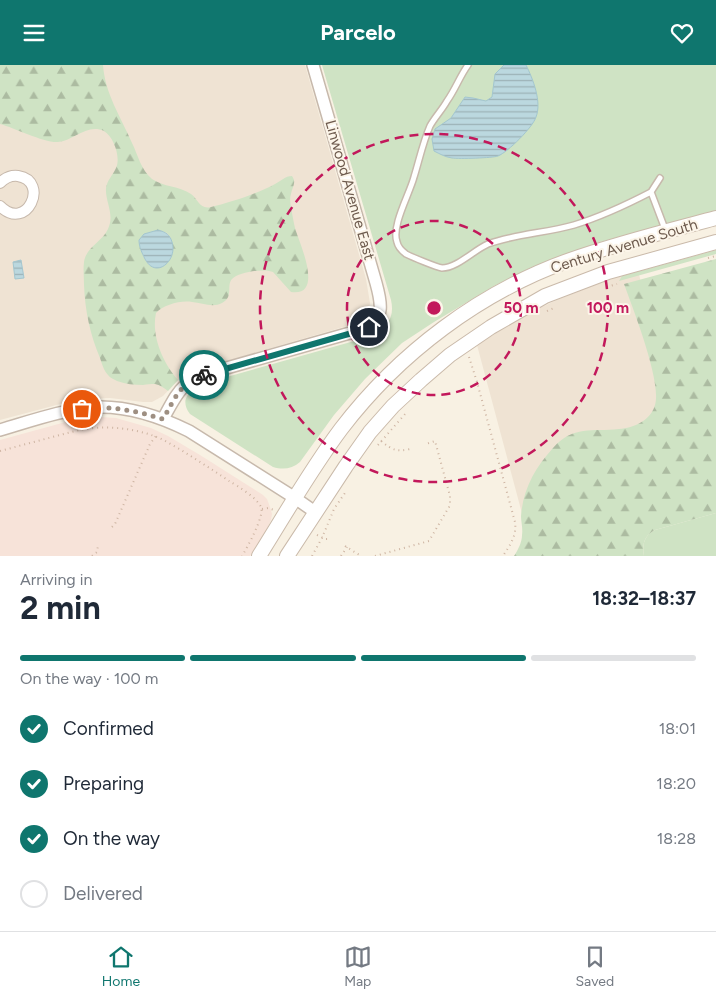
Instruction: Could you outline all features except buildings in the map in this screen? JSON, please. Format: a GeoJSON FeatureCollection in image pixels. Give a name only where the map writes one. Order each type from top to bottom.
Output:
{"type":"FeatureCollection","features":[{"type":"Feature","properties":{"kind":"main road","name":"Century Avenue South"},"geometry":{"type":"LineString","coordinates":[[259,556],[332,441],[364,401],[401,363],[448,325],[501,291],[551,267],[604,249],[716,218]]}},
{"type":"Feature","properties":{"kind":"main road","name":"Century Avenue South"},"geometry":{"type":"LineString","coordinates":[[287,556],[350,459],[370,432],[421,380],[450,355],[477,336],[545,296],[608,272],[716,242]]}},
{"type":"Feature","properties":{"kind":"street","name":"Linwood Avenue East"},"geometry":{"type":"LineString","coordinates":[[163,419],[178,392],[192,380],[216,371],[364,329],[373,324],[379,317],[380,303],[376,283],[314,65]]}},
{"type":"Feature","properties":{"kind":"street"},"geometry":{"type":"LineString","coordinates":[[0,183],[11,176],[22,177],[30,184],[34,194],[31,205],[19,213],[8,212],[0,206]]}},
{"type":"Feature","properties":{"kind":"street"},"geometry":{"type":"LineString","coordinates":[[0,430],[67,412],[96,407],[119,408],[139,412],[163,419],[189,431],[315,512]]}},
{"type":"Feature","properties":{"kind":"lane"},"geometry":{"type":"LineString","coordinates":[[468,65],[429,129],[414,179],[403,206],[396,235],[397,242],[406,254],[440,268],[455,265],[487,244],[573,226],[591,219],[651,192],[660,178]]}},
{"type":"Feature","properties":{"kind":"lane"},"geometry":{"type":"LineString","coordinates":[[651,192],[666,232]]}},
{"type":"Feature","properties":{"kind":"path"},"geometry":{"type":"LineString","coordinates":[[706,259],[716,256]]}},
{"type":"Feature","properties":{"kind":"path"},"geometry":{"type":"LineString","coordinates":[[604,288],[619,283]]}},
{"type":"Feature","properties":{"kind":"path"},"geometry":{"type":"LineString","coordinates":[[543,312],[561,304]]}},
{"type":"Feature","properties":{"kind":"path"},"geometry":{"type":"LineString","coordinates":[[464,361],[469,357],[515,522],[514,536],[503,556]]}},
{"type":"Feature","properties":{"kind":"path"},"geometry":{"type":"LineString","coordinates":[[375,448],[407,412]]}},
{"type":"Feature","properties":{"kind":"path"},"geometry":{"type":"LineString","coordinates":[[0,451],[85,429],[114,428],[156,436],[215,471],[240,488],[261,506],[260,518],[252,539],[242,556]]}},
{"type":"Feature","properties":{"kind":"path"},"geometry":{"type":"LineString","coordinates":[[112,527],[150,444],[156,436]]}},
{"type":"Feature","properties":{"kind":"path"},"geometry":{"type":"LineString","coordinates":[[381,441],[397,451],[410,449]]}},
{"type":"Feature","properties":{"kind":"path"},"geometry":{"type":"LineString","coordinates":[[375,556],[429,541],[449,507],[450,496],[435,441],[426,444]]}},
{"type":"Feature","properties":{"kind":"path"},"geometry":{"type":"LineString","coordinates":[[312,556],[334,509],[349,486]]}},
{"type":"Feature","properties":{"kind":"path"},"geometry":{"type":"LineString","coordinates":[[322,538],[331,539]]}},
{"type":"Feature","properties":{"kind":"path"},"geometry":{"type":"LineString","coordinates":[[92,556],[97,552],[98,547]]}},
{"type":"Feature","properties":{"kind":"path"},"geometry":{"type":"LineString","coordinates":[[341,556],[346,547],[361,556]]}},
{"type":"Feature","properties":{"kind":"shaded area"},"geometry":{"type":"Polygon","coordinates":[[[0,65],[305,65],[366,279],[370,303],[368,314],[357,323],[192,371],[181,377],[163,396],[152,402],[110,398],[82,399],[0,420],[0,65]]]}},
{"type":"Feature","properties":{"kind":"shaded area"},"geometry":{"type":"Polygon","coordinates":[[[638,271],[693,476],[524,521],[477,345],[527,314],[559,299],[638,271]]]}},
{"type":"Feature","properties":{"kind":"shaded area"},"geometry":{"type":"Polygon","coordinates":[[[100,417],[116,418],[151,428],[168,436],[263,495],[270,507],[271,520],[250,556],[0,556],[0,440],[73,420],[100,417]]]}},
{"type":"Feature","properties":{"kind":"green space"},"geometry":{"type":"Polygon","coordinates":[[[0,65],[103,65],[104,76],[114,105],[140,162],[148,175],[156,182],[187,191],[202,206],[207,208],[252,194],[292,176],[294,183],[290,203],[295,228],[307,267],[307,286],[301,291],[291,292],[273,272],[264,270],[252,271],[240,274],[232,279],[228,298],[222,303],[211,305],[183,302],[172,304],[159,310],[156,313],[155,322],[157,340],[163,357],[178,380],[168,391],[155,384],[136,385],[117,381],[105,371],[93,340],[84,285],[85,257],[91,248],[102,238],[110,224],[106,188],[115,171],[118,159],[114,143],[108,134],[98,129],[86,131],[64,141],[52,142],[0,124],[0,65]],[[159,230],[144,234],[139,243],[144,259],[152,267],[156,268],[171,238],[167,233],[159,230]]]}},
{"type":"Feature","properties":{"kind":"green space"},"geometry":{"type":"Polygon","coordinates":[[[322,65],[716,65],[716,211],[600,242],[530,268],[494,286],[402,343],[365,379],[334,415],[300,462],[287,468],[273,467],[190,414],[185,403],[189,394],[209,382],[372,336],[386,325],[392,312],[391,300],[322,65]]]}},
{"type":"Feature","properties":{"kind":"green space"},"geometry":{"type":"Polygon","coordinates":[[[716,250],[716,254],[619,281],[622,276],[716,250]]]}},
{"type":"Feature","properties":{"kind":"green space"},"geometry":{"type":"Polygon","coordinates":[[[716,259],[716,513],[655,530],[648,535],[645,541],[643,548],[644,556],[514,556],[521,540],[522,506],[527,488],[535,471],[553,448],[568,436],[583,431],[609,430],[636,425],[646,419],[653,410],[656,394],[651,363],[624,284],[716,259]]]}},
{"type":"Feature","properties":{"kind":"green space"},"geometry":{"type":"Polygon","coordinates":[[[716,513],[716,556],[644,556],[643,548],[645,541],[648,535],[655,530],[716,513]]]}},
{"type":"Feature","properties":{"kind":"water"},"geometry":{"type":"Polygon","coordinates":[[[504,65],[526,65],[536,91],[538,105],[536,117],[530,127],[514,145],[498,156],[452,158],[434,151],[432,139],[435,129],[451,118],[465,97],[486,101],[492,97],[495,74],[504,65]]]}},
{"type":"Feature","properties":{"kind":"water"},"geometry":{"type":"Polygon","coordinates":[[[158,230],[169,236],[173,249],[169,261],[160,268],[155,268],[145,259],[139,240],[144,234],[158,230]]]}},
{"type":"Feature","properties":{"kind":"water"},"geometry":{"type":"Polygon","coordinates":[[[21,260],[24,278],[15,279],[13,262],[21,260]]]}},
{"type":"Feature","properties":{"kind":"way so far"},"geometry":{"type":"LineString","coordinates":[[82,409],[96,407],[119,408],[163,419],[182,387],[204,375]]}},
{"type":"Feature","properties":{"kind":"route"},"geometry":{"type":"LineString","coordinates":[[204,375],[369,327]]}}]}
